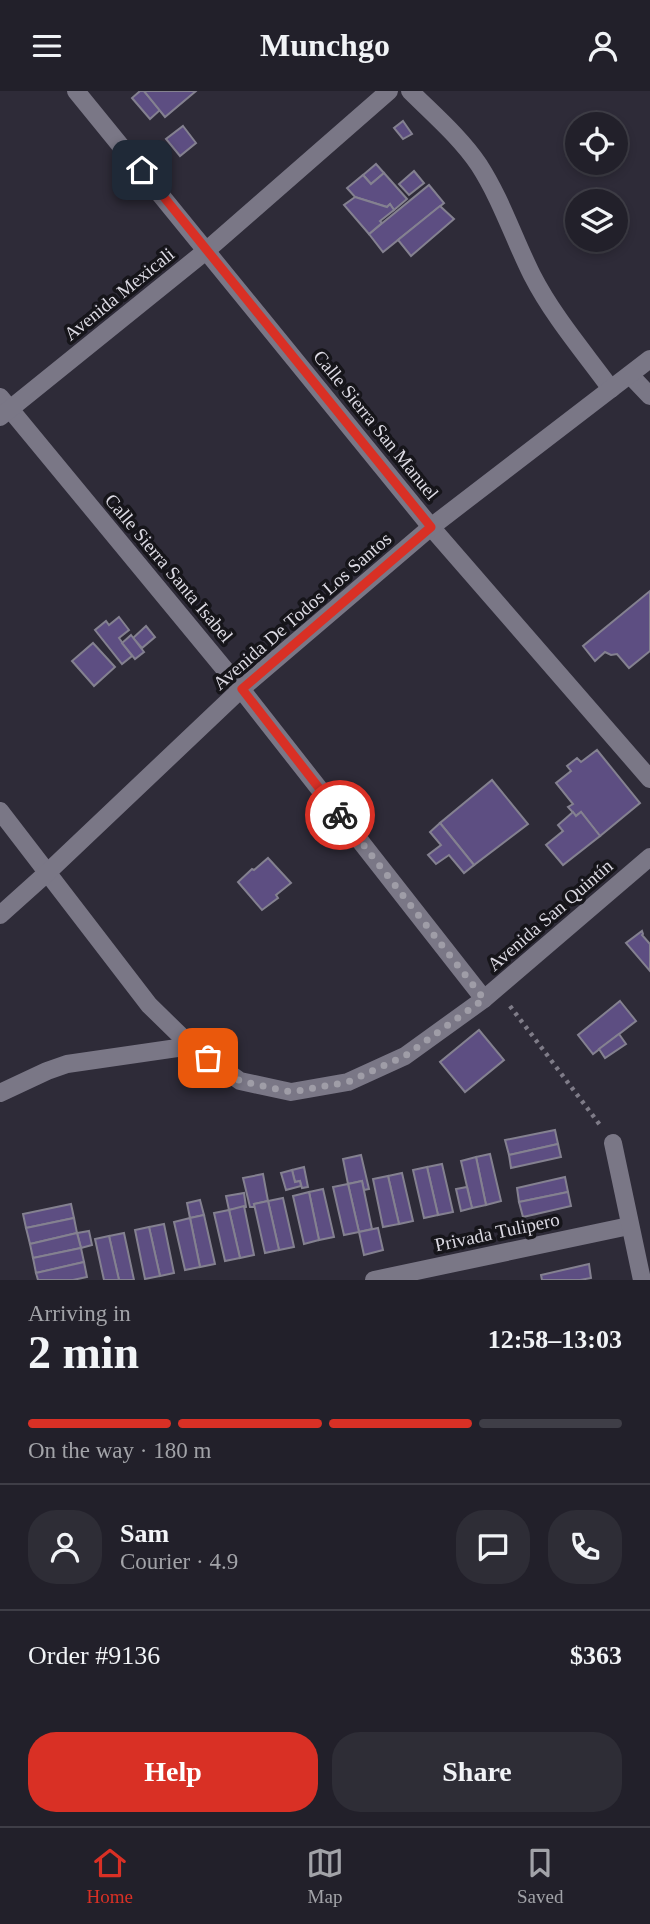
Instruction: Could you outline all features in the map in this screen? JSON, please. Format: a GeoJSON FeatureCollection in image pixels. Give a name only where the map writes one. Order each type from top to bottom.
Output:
{"type":"FeatureCollection","features":[{"type":"Feature","properties":{"kind":"street","name":"Calle Sierra San Manuel"},"geometry":{"type":"LineString","coordinates":[[76,91],[431,527],[650,779]]}},
{"type":"Feature","properties":{"kind":"street","name":"Avenida Mexicali"},"geometry":{"type":"LineString","coordinates":[[3,408],[208,250],[390,91]]}},
{"type":"Feature","properties":{"kind":"street"},"geometry":{"type":"LineString","coordinates":[[410,91],[478,164],[532,274],[611,390]]}},
{"type":"Feature","properties":{"kind":"street","name":"Avenida De Todos Los Santos"},"geometry":{"type":"LineString","coordinates":[[0,915],[242,689],[431,527],[650,359]]}},
{"type":"Feature","properties":{"kind":"street"},"geometry":{"type":"LineString","coordinates":[[630,375],[650,396]]}},
{"type":"Feature","properties":{"kind":"street","name":"Calle Sierra Santa Isabel"},"geometry":{"type":"LineString","coordinates":[[3,408],[242,689],[491,994]]}},
{"type":"Feature","properties":{"kind":"street","name":"Avenida San Quintín"},"geometry":{"type":"LineString","coordinates":[[0,811],[149,1005],[191,1046],[240,1081],[291,1092],[348,1082],[405,1056],[491,994],[650,857]]}},
{"type":"Feature","properties":{"kind":"street"},"geometry":{"type":"LineString","coordinates":[[0,1093],[67,1064],[191,1046]]}},
{"type":"Feature","properties":{"kind":"street"},"geometry":{"type":"LineString","coordinates":[[613,1143],[642,1280]]}},
{"type":"Feature","properties":{"kind":"street","name":"Privada Tulipero"},"geometry":{"type":"LineString","coordinates":[[374,1280],[629,1226]]}},
{"type":"Feature","properties":{"kind":"path"},"geometry":{"type":"LineString","coordinates":[[491,994],[613,1143]]}},
{"type":"Feature","properties":{"kind":"building"},"geometry":{"type":"Polygon","coordinates":[[[144,91],[160,110],[150,119],[132,98],[144,91]]]}},
{"type":"Feature","properties":{"kind":"building"},"geometry":{"type":"Polygon","coordinates":[[[144,91],[196,91],[165,117],[144,91]]]}},
{"type":"Feature","properties":{"kind":"building"},"geometry":{"type":"Polygon","coordinates":[[[403,121],[412,134],[403,139],[394,128],[403,121]]]}},
{"type":"Feature","properties":{"kind":"building"},"geometry":{"type":"Polygon","coordinates":[[[183,126],[196,143],[180,156],[166,139],[183,126]]]}},
{"type":"Feature","properties":{"kind":"building"},"geometry":{"type":"Polygon","coordinates":[[[376,164],[384,173],[371,184],[363,175],[376,164]]]}},
{"type":"Feature","properties":{"kind":"building"},"geometry":{"type":"Polygon","coordinates":[[[414,171],[424,183],[409,195],[399,184],[414,171]]]}},
{"type":"Feature","properties":{"kind":"building"},"geometry":{"type":"Polygon","coordinates":[[[384,173],[407,199],[394,210],[390,204],[387,207],[355,197],[347,188],[363,175],[371,184],[384,173]]]}},
{"type":"Feature","properties":{"kind":"building"},"geometry":{"type":"Polygon","coordinates":[[[429,185],[444,203],[383,252],[369,234],[429,185]]]}},
{"type":"Feature","properties":{"kind":"building"},"geometry":{"type":"Polygon","coordinates":[[[355,197],[387,207],[390,204],[394,210],[369,234],[344,205],[355,197]]]}},
{"type":"Feature","properties":{"kind":"building"},"geometry":{"type":"Polygon","coordinates":[[[440,206],[454,219],[411,256],[398,240],[440,206]]]}},
{"type":"Feature","properties":{"kind":"building"},"geometry":{"type":"Polygon","coordinates":[[[650,591],[650,651],[629,668],[617,654],[605,652],[595,661],[583,646],[650,591]]]}},
{"type":"Feature","properties":{"kind":"building"},"geometry":{"type":"Polygon","coordinates":[[[119,617],[129,630],[119,638],[132,656],[122,664],[95,630],[106,621],[109,625],[119,617]]]}},
{"type":"Feature","properties":{"kind":"building"},"geometry":{"type":"Polygon","coordinates":[[[146,626],[155,637],[142,648],[133,638],[146,626]]]}},
{"type":"Feature","properties":{"kind":"building"},"geometry":{"type":"Polygon","coordinates":[[[131,635],[144,652],[135,659],[122,643],[131,635]]]}},
{"type":"Feature","properties":{"kind":"building"},"geometry":{"type":"Polygon","coordinates":[[[93,643],[115,667],[94,686],[72,661],[93,643]]]}},
{"type":"Feature","properties":{"kind":"building"},"geometry":{"type":"Polygon","coordinates":[[[597,750],[640,803],[600,836],[581,812],[576,816],[568,807],[573,804],[556,783],[571,771],[567,766],[577,758],[581,762],[597,750]]]}},
{"type":"Feature","properties":{"kind":"building"},"geometry":{"type":"Polygon","coordinates":[[[492,780],[528,824],[474,865],[440,823],[492,780]]]}},
{"type":"Feature","properties":{"kind":"building"},"geometry":{"type":"Polygon","coordinates":[[[573,812],[576,816],[581,812],[600,836],[563,865],[546,845],[563,831],[558,825],[573,812]]]}},
{"type":"Feature","properties":{"kind":"building"},"geometry":{"type":"Polygon","coordinates":[[[440,823],[474,865],[464,873],[449,855],[436,864],[428,855],[441,845],[430,832],[440,823]]]}},
{"type":"Feature","properties":{"kind":"building"},"geometry":{"type":"Polygon","coordinates":[[[268,858],[291,883],[276,895],[278,898],[262,910],[238,882],[268,858]]]}},
{"type":"Feature","properties":{"kind":"building"},"geometry":{"type":"Polygon","coordinates":[[[642,931],[650,944],[650,971],[626,943],[642,931]]]}},
{"type":"Feature","properties":{"kind":"building"},"geometry":{"type":"Polygon","coordinates":[[[620,1001],[636,1021],[593,1054],[578,1035],[620,1001]]]}},
{"type":"Feature","properties":{"kind":"building"},"geometry":{"type":"Polygon","coordinates":[[[479,1030],[504,1060],[465,1092],[440,1062],[479,1030]]]}},
{"type":"Feature","properties":{"kind":"building"},"geometry":{"type":"Polygon","coordinates":[[[619,1034],[626,1044],[605,1058],[599,1049],[619,1034]]]}},
{"type":"Feature","properties":{"kind":"building"},"geometry":{"type":"Polygon","coordinates":[[[555,1130],[558,1144],[509,1155],[505,1140],[555,1130]]]}},
{"type":"Feature","properties":{"kind":"building"},"geometry":{"type":"Polygon","coordinates":[[[558,1144],[561,1157],[511,1168],[509,1155],[558,1144]]]}},
{"type":"Feature","properties":{"kind":"building"},"geometry":{"type":"Polygon","coordinates":[[[490,1154],[501,1201],[486,1205],[476,1157],[490,1154]]]}},
{"type":"Feature","properties":{"kind":"building"},"geometry":{"type":"Polygon","coordinates":[[[361,1155],[369,1189],[364,1190],[362,1181],[348,1184],[343,1159],[361,1155]]]}},
{"type":"Feature","properties":{"kind":"building"},"geometry":{"type":"Polygon","coordinates":[[[476,1157],[486,1205],[472,1208],[461,1161],[476,1157]]]}},
{"type":"Feature","properties":{"kind":"building"},"geometry":{"type":"Polygon","coordinates":[[[442,1164],[453,1212],[438,1215],[427,1167],[442,1164]]]}},
{"type":"Feature","properties":{"kind":"building"},"geometry":{"type":"Polygon","coordinates":[[[304,1167],[308,1187],[302,1188],[300,1181],[295,1182],[292,1170],[304,1167]]]}},
{"type":"Feature","properties":{"kind":"building"},"geometry":{"type":"Polygon","coordinates":[[[427,1167],[438,1215],[424,1218],[413,1170],[427,1167]]]}},
{"type":"Feature","properties":{"kind":"building"},"geometry":{"type":"Polygon","coordinates":[[[292,1170],[295,1182],[300,1181],[301,1186],[286,1190],[281,1173],[292,1170]]]}},
{"type":"Feature","properties":{"kind":"building"},"geometry":{"type":"Polygon","coordinates":[[[402,1173],[413,1221],[399,1224],[388,1176],[402,1173]]]}},
{"type":"Feature","properties":{"kind":"building"},"geometry":{"type":"Polygon","coordinates":[[[263,1174],[268,1201],[250,1207],[243,1178],[263,1174]]]}},
{"type":"Feature","properties":{"kind":"building"},"geometry":{"type":"Polygon","coordinates":[[[388,1176],[399,1224],[383,1227],[373,1179],[388,1176]]]}},
{"type":"Feature","properties":{"kind":"building"},"geometry":{"type":"Polygon","coordinates":[[[565,1177],[568,1192],[519,1202],[517,1188],[565,1177]]]}},
{"type":"Feature","properties":{"kind":"building"},"geometry":{"type":"Polygon","coordinates":[[[362,1181],[372,1229],[359,1232],[348,1184],[362,1181]]]}},
{"type":"Feature","properties":{"kind":"building"},"geometry":{"type":"Polygon","coordinates":[[[348,1184],[359,1232],[344,1235],[333,1187],[348,1184]]]}},
{"type":"Feature","properties":{"kind":"building"},"geometry":{"type":"Polygon","coordinates":[[[467,1187],[472,1208],[461,1211],[456,1189],[467,1187]]]}},
{"type":"Feature","properties":{"kind":"building"},"geometry":{"type":"Polygon","coordinates":[[[323,1189],[334,1237],[319,1240],[309,1192],[323,1189]]]}},
{"type":"Feature","properties":{"kind":"building"},"geometry":{"type":"Polygon","coordinates":[[[309,1192],[319,1240],[304,1244],[293,1196],[309,1192]]]}},
{"type":"Feature","properties":{"kind":"building"},"geometry":{"type":"Polygon","coordinates":[[[568,1192],[571,1206],[523,1217],[519,1202],[568,1192]]]}},
{"type":"Feature","properties":{"kind":"building"},"geometry":{"type":"Polygon","coordinates":[[[244,1193],[246,1207],[229,1210],[226,1196],[244,1193]]]}},
{"type":"Feature","properties":{"kind":"building"},"geometry":{"type":"Polygon","coordinates":[[[283,1198],[294,1247],[279,1250],[268,1201],[283,1198]]]}},
{"type":"Feature","properties":{"kind":"building"},"geometry":{"type":"Polygon","coordinates":[[[200,1200],[204,1215],[190,1218],[187,1203],[200,1200]]]}},
{"type":"Feature","properties":{"kind":"building"},"geometry":{"type":"Polygon","coordinates":[[[268,1201],[279,1250],[265,1253],[254,1204],[268,1201]]]}},
{"type":"Feature","properties":{"kind":"building"},"geometry":{"type":"Polygon","coordinates":[[[71,1204],[74,1218],[26,1228],[23,1214],[71,1204]]]}},
{"type":"Feature","properties":{"kind":"building"},"geometry":{"type":"Polygon","coordinates":[[[244,1206],[254,1255],[240,1258],[229,1210],[244,1206]]]}},
{"type":"Feature","properties":{"kind":"building"},"geometry":{"type":"Polygon","coordinates":[[[229,1210],[240,1258],[225,1261],[214,1213],[229,1210]]]}},
{"type":"Feature","properties":{"kind":"building"},"geometry":{"type":"Polygon","coordinates":[[[204,1215],[215,1264],[200,1267],[190,1218],[204,1215]]]}},
{"type":"Feature","properties":{"kind":"building"},"geometry":{"type":"Polygon","coordinates":[[[74,1218],[77,1233],[30,1244],[26,1228],[74,1218]]]}},
{"type":"Feature","properties":{"kind":"building"},"geometry":{"type":"Polygon","coordinates":[[[190,1218],[200,1267],[185,1270],[174,1222],[190,1218]]]}},
{"type":"Feature","properties":{"kind":"building"},"geometry":{"type":"Polygon","coordinates":[[[164,1224],[174,1273],[160,1276],[149,1227],[164,1224]]]}},
{"type":"Feature","properties":{"kind":"building"},"geometry":{"type":"Polygon","coordinates":[[[149,1227],[160,1276],[145,1279],[135,1230],[149,1227]]]}},
{"type":"Feature","properties":{"kind":"building"},"geometry":{"type":"Polygon","coordinates":[[[378,1228],[383,1250],[364,1255],[359,1232],[378,1228]]]}},
{"type":"Feature","properties":{"kind":"building"},"geometry":{"type":"Polygon","coordinates":[[[89,1231],[92,1245],[81,1248],[77,1233],[89,1231]]]}},
{"type":"Feature","properties":{"kind":"building"},"geometry":{"type":"Polygon","coordinates":[[[77,1233],[81,1248],[33,1258],[30,1244],[77,1233]]]}},
{"type":"Feature","properties":{"kind":"building"},"geometry":{"type":"Polygon","coordinates":[[[124,1233],[134,1280],[119,1280],[109,1236],[124,1233]]]}},
{"type":"Feature","properties":{"kind":"building"},"geometry":{"type":"Polygon","coordinates":[[[109,1236],[119,1280],[104,1280],[95,1239],[109,1236]]]}},
{"type":"Feature","properties":{"kind":"building"},"geometry":{"type":"Polygon","coordinates":[[[81,1248],[84,1262],[36,1273],[33,1258],[81,1248]]]}},
{"type":"Feature","properties":{"kind":"building"},"geometry":{"type":"Polygon","coordinates":[[[84,1262],[87,1277],[73,1280],[38,1280],[36,1273],[84,1262]]]}},
{"type":"Feature","properties":{"kind":"building"},"geometry":{"type":"Polygon","coordinates":[[[589,1264],[591,1278],[542,1280],[541,1275],[589,1264]]]}},
{"type":"Feature","properties":{"kind":"way so far"},"geometry":{"type":"LineString","coordinates":[[208,1058],[240,1081],[291,1092],[348,1082],[405,1056],[484,999],[340,815]]}},
{"type":"Feature","properties":{"kind":"route"},"geometry":{"type":"LineString","coordinates":[[142,170],[431,527],[242,689],[340,815]]}}]}
